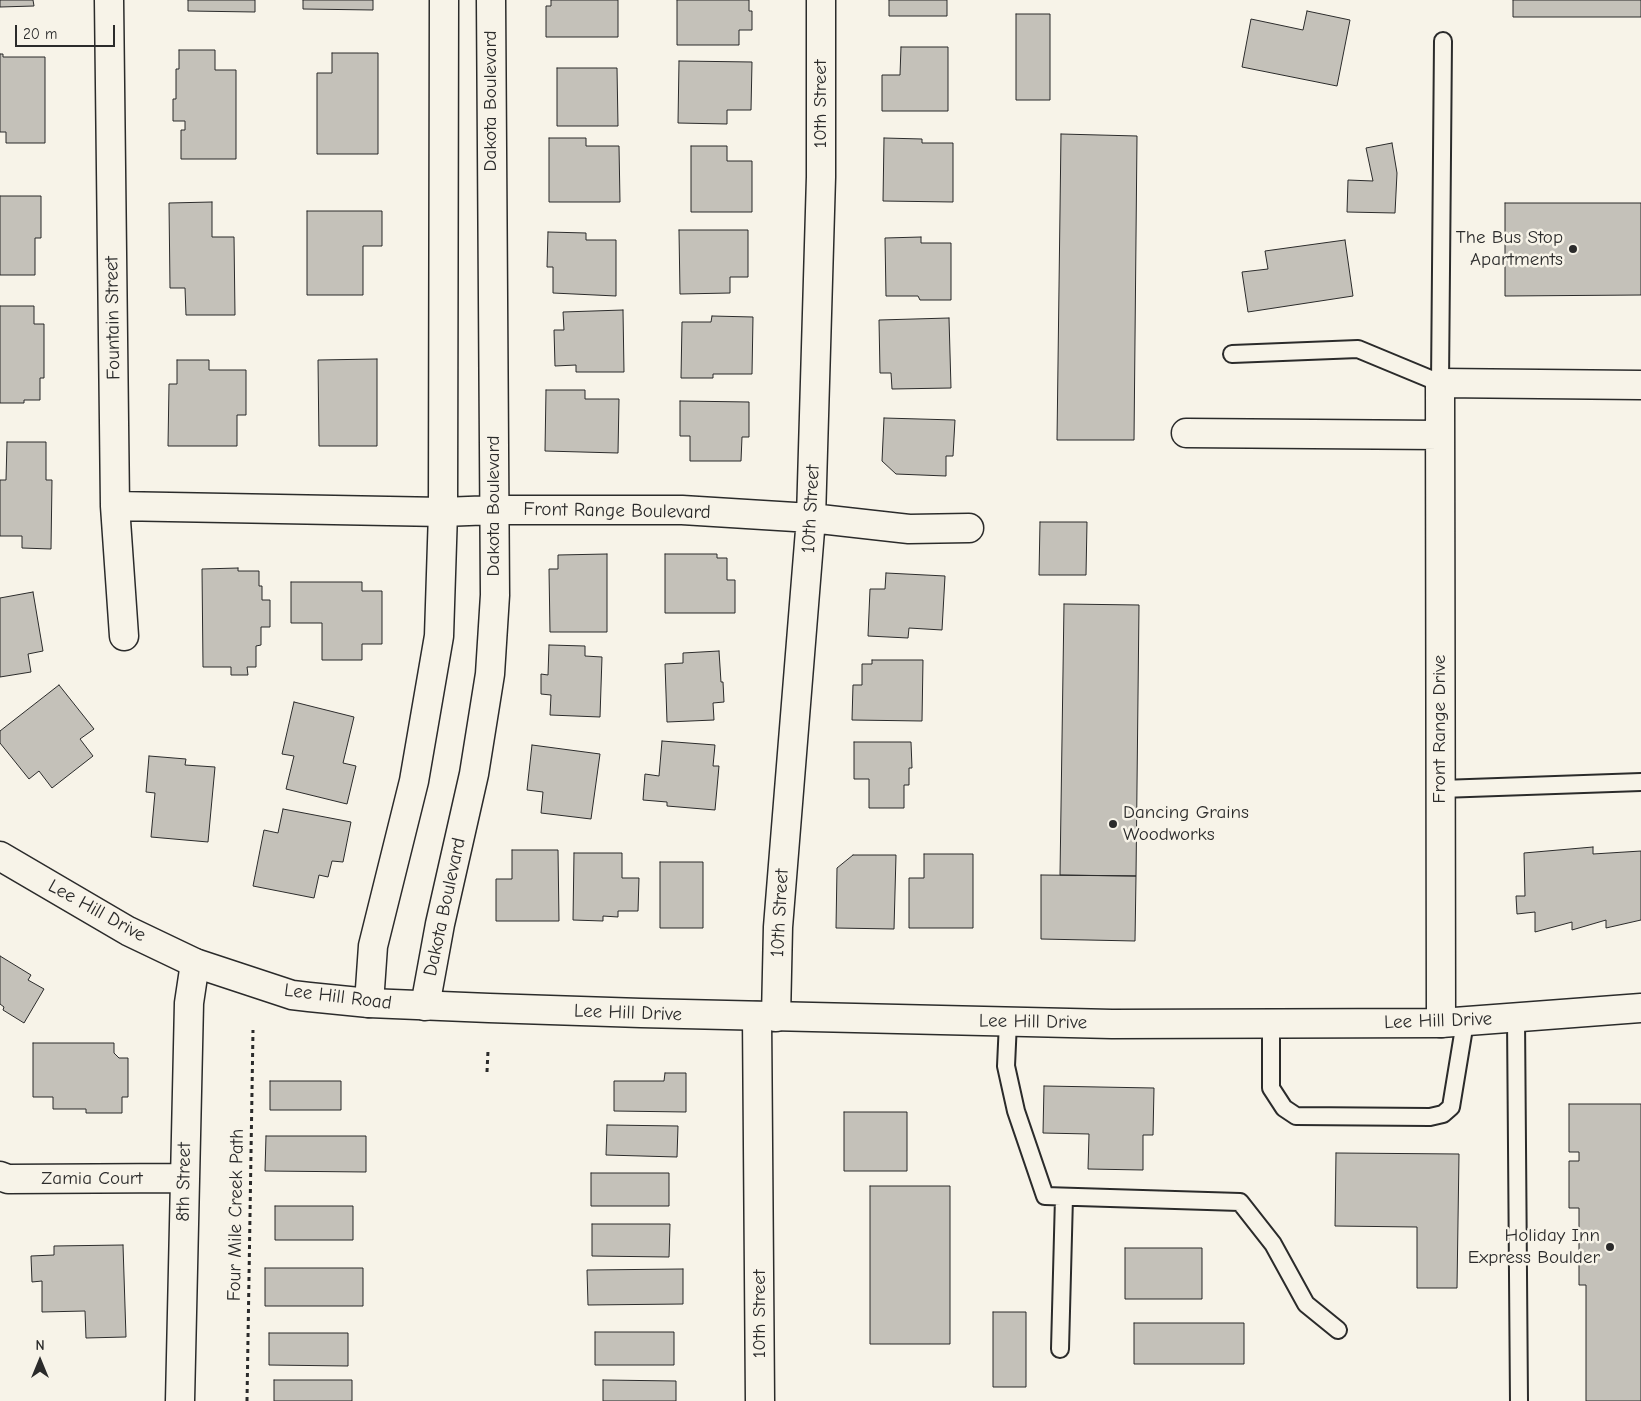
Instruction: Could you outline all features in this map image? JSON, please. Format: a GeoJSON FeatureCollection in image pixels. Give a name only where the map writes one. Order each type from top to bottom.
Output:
{"type":"FeatureCollection","features":[{"type":"Feature","properties":{"kind":"street","name":"Fountain Street"},"geometry":{"type":"LineString","coordinates":[[109,0],[115,506],[124,636]]}},
{"type":"Feature","properties":{"kind":"street"},"geometry":{"type":"LineString","coordinates":[[369,1003],[373,946],[414,780],[439,636],[443,512],[444,0]]}},
{"type":"Feature","properties":{"kind":"street","name":"Dakota Boulevard"},"geometry":{"type":"LineString","coordinates":[[425,1006],[440,924],[474,774],[490,674],[495,595],[491,0]]}},
{"type":"Feature","properties":{"kind":"street","name":"10th Street"},"geometry":{"type":"LineString","coordinates":[[760,1401],[767,1016],[778,927],[811,518],[821,177],[821,0]]}},
{"type":"Feature","properties":{"kind":"street"},"geometry":{"type":"LineString","coordinates":[[1440,383],[1641,385]]}},
{"type":"Feature","properties":{"kind":"street","name":"Front Range Drive"},"geometry":{"type":"LineString","coordinates":[[1440,383],[1440,789],[1453,1022]]}},
{"type":"Feature","properties":{"kind":"street"},"geometry":{"type":"LineString","coordinates":[[1186,433],[1439,435]]}},
{"type":"Feature","properties":{"kind":"street","name":"Front Range Boulevard"},"geometry":{"type":"LineString","coordinates":[[115,506],[443,512],[494,510],[682,510],[811,518],[908,529],[969,528]]}},
{"type":"Feature","properties":{"kind":"street","name":"Lee Hill Drive"},"geometry":{"type":"LineString","coordinates":[[0,856],[128,931],[195,963]]}},
{"type":"Feature","properties":{"kind":"street","name":"Lee Hill Road"},"geometry":{"type":"LineString","coordinates":[[195,963],[292,995],[369,1003],[425,1006]]}},
{"type":"Feature","properties":{"kind":"street","name":"8th Street"},"geometry":{"type":"LineString","coordinates":[[180,1401],[189,1004],[195,963]]}},
{"type":"Feature","properties":{"kind":"street","name":"Lee Hill Drive"},"geometry":{"type":"LineString","coordinates":[[425,1006],[1112,1024],[1453,1022],[1641,1008]]}},
{"type":"Feature","properties":{"kind":"street","name":"Zamia Court"},"geometry":{"type":"LineString","coordinates":[[0,1176],[8,1180],[184,1178]]}},
{"type":"Feature","properties":{"kind":"lane"},"geometry":{"type":"LineString","coordinates":[[1232,354],[1358,349],[1440,383],[1443,41]]}},
{"type":"Feature","properties":{"kind":"lane"},"geometry":{"type":"LineString","coordinates":[[1440,789],[1641,782]]}},
{"type":"Feature","properties":{"kind":"lane"},"geometry":{"type":"LineString","coordinates":[[1516,1018],[1519,1401]]}},
{"type":"Feature","properties":{"kind":"lane"},"geometry":{"type":"LineString","coordinates":[[1008,1022],[1006,1066],[1016,1111],[1045,1196],[1240,1202],[1273,1244],[1306,1304],[1338,1330]]}},
{"type":"Feature","properties":{"kind":"lane"},"geometry":{"type":"LineString","coordinates":[[1270,1023],[1271,1088],[1284,1108],[1296,1116],[1430,1117],[1443,1114],[1451,1107],[1453,1022]]}},
{"type":"Feature","properties":{"kind":"lane"},"geometry":{"type":"LineString","coordinates":[[1060,1349],[1064,1196]]}},
{"type":"Feature","properties":{"kind":"path","name":"Four Mile Creek Path"},"geometry":{"type":"LineString","coordinates":[[247,1401],[253,1030]]}},
{"type":"Feature","properties":{"kind":"path"},"geometry":{"type":"LineString","coordinates":[[487,1072],[488,1051]]}},
{"type":"Feature","properties":{"kind":"building"},"geometry":{"type":"Polygon","coordinates":[[[0,0],[33,0],[34,6],[0,7],[0,0]]]}},
{"type":"Feature","properties":{"kind":"building"},"geometry":{"type":"Polygon","coordinates":[[[188,0],[255,0],[255,12],[188,11],[188,0]]]}},
{"type":"Feature","properties":{"kind":"building"},"geometry":{"type":"Polygon","coordinates":[[[303,0],[373,0],[373,10],[303,9],[303,0]]]}},
{"type":"Feature","properties":{"kind":"building"},"geometry":{"type":"Polygon","coordinates":[[[551,0],[618,0],[618,37],[546,37],[546,6],[551,6],[551,0]]]}},
{"type":"Feature","properties":{"kind":"building"},"geometry":{"type":"Polygon","coordinates":[[[677,0],[749,0],[749,11],[752,11],[752,30],[739,30],[739,45],[677,45],[677,0]]]}},
{"type":"Feature","properties":{"kind":"building"},"geometry":{"type":"Polygon","coordinates":[[[889,0],[947,0],[947,16],[889,16],[889,0]]]}},
{"type":"Feature","properties":{"kind":"building"},"geometry":{"type":"Polygon","coordinates":[[[1513,0],[1641,0],[1641,17],[1513,17],[1513,0]]]}},
{"type":"Feature","properties":{"kind":"building"},"geometry":{"type":"Polygon","coordinates":[[[1307,11],[1350,20],[1337,86],[1242,67],[1251,19],[1303,30],[1307,11]]]}},
{"type":"Feature","properties":{"kind":"building"},"geometry":{"type":"Polygon","coordinates":[[[1016,14],[1050,14],[1050,100],[1016,100],[1016,14]]]}},
{"type":"Feature","properties":{"kind":"building"},"geometry":{"type":"Polygon","coordinates":[[[901,47],[948,47],[948,111],[882,111],[882,75],[900,75],[901,47]]]}},
{"type":"Feature","properties":{"kind":"building"},"geometry":{"type":"Polygon","coordinates":[[[179,50],[215,50],[215,70],[236,70],[236,159],[181,159],[181,130],[185,130],[185,121],[173,121],[173,99],[176,99],[176,69],[179,69],[179,50]]]}},
{"type":"Feature","properties":{"kind":"building"},"geometry":{"type":"Polygon","coordinates":[[[332,53],[378,53],[378,154],[317,154],[317,73],[332,73],[332,53]]]}},
{"type":"Feature","properties":{"kind":"building"},"geometry":{"type":"Polygon","coordinates":[[[0,54],[3,54],[3,57],[45,57],[45,143],[6,143],[6,132],[0,132],[0,54]]]}},
{"type":"Feature","properties":{"kind":"building"},"geometry":{"type":"Polygon","coordinates":[[[679,61],[752,62],[751,110],[727,110],[727,124],[678,123],[679,61]]]}},
{"type":"Feature","properties":{"kind":"building"},"geometry":{"type":"Polygon","coordinates":[[[557,68],[617,68],[618,126],[557,126],[557,68]]]}},
{"type":"Feature","properties":{"kind":"building"},"geometry":{"type":"Polygon","coordinates":[[[1061,134],[1137,136],[1134,440],[1057,440],[1061,134]]]}},
{"type":"Feature","properties":{"kind":"building"},"geometry":{"type":"Polygon","coordinates":[[[549,138],[586,138],[586,146],[619,146],[620,202],[549,202],[549,138]]]}},
{"type":"Feature","properties":{"kind":"building"},"geometry":{"type":"Polygon","coordinates":[[[884,138],[922,139],[922,143],[953,143],[953,202],[883,201],[884,138]]]}},
{"type":"Feature","properties":{"kind":"building"},"geometry":{"type":"Polygon","coordinates":[[[1392,143],[1397,173],[1395,213],[1347,212],[1348,180],[1373,181],[1366,148],[1392,143]]]}},
{"type":"Feature","properties":{"kind":"building"},"geometry":{"type":"Polygon","coordinates":[[[691,146],[727,146],[727,161],[752,161],[752,212],[691,212],[691,146]]]}},
{"type":"Feature","properties":{"kind":"building"},"geometry":{"type":"Polygon","coordinates":[[[0,196],[41,196],[41,238],[35,238],[35,275],[0,275],[0,196]]]}},
{"type":"Feature","properties":{"kind":"building"},"geometry":{"type":"Polygon","coordinates":[[[212,202],[212,237],[234,237],[235,315],[186,315],[185,288],[170,288],[169,203],[212,202]]]}},
{"type":"Feature","properties":{"kind":"building","name":"The Bus Stop Apartments"},"geometry":{"type":"Polygon","coordinates":[[[1505,203],[1641,203],[1641,295],[1505,296],[1505,203]]]}},
{"type":"Feature","properties":{"kind":"building"},"geometry":{"type":"Polygon","coordinates":[[[307,211],[382,211],[382,246],[363,246],[363,295],[307,295],[307,211]]]}},
{"type":"Feature","properties":{"kind":"building"},"geometry":{"type":"Polygon","coordinates":[[[679,230],[748,230],[748,277],[730,277],[730,293],[680,294],[679,230]]]}},
{"type":"Feature","properties":{"kind":"building"},"geometry":{"type":"Polygon","coordinates":[[[548,232],[586,233],[586,240],[616,240],[616,296],[553,293],[553,267],[547,267],[548,232]]]}},
{"type":"Feature","properties":{"kind":"building"},"geometry":{"type":"Polygon","coordinates":[[[921,237],[921,243],[951,243],[951,300],[920,300],[918,296],[886,296],[885,238],[921,237]]]}},
{"type":"Feature","properties":{"kind":"building"},"geometry":{"type":"Polygon","coordinates":[[[1345,240],[1353,296],[1248,312],[1242,272],[1268,269],[1265,251],[1345,240]]]}},
{"type":"Feature","properties":{"kind":"building"},"geometry":{"type":"Polygon","coordinates":[[[0,306],[34,306],[34,324],[44,324],[44,378],[40,378],[40,400],[24,400],[24,403],[0,403],[0,306]]]}},
{"type":"Feature","properties":{"kind":"building"},"geometry":{"type":"Polygon","coordinates":[[[623,310],[624,372],[576,372],[576,365],[555,366],[554,330],[564,330],[563,312],[623,310]]]}},
{"type":"Feature","properties":{"kind":"building"},"geometry":{"type":"Polygon","coordinates":[[[712,316],[753,317],[752,374],[713,374],[713,378],[681,378],[682,322],[711,322],[712,316]]]}},
{"type":"Feature","properties":{"kind":"building"},"geometry":{"type":"Polygon","coordinates":[[[949,318],[951,388],[892,389],[891,373],[880,373],[879,320],[949,318]]]}},
{"type":"Feature","properties":{"kind":"building"},"geometry":{"type":"Polygon","coordinates":[[[377,359],[377,446],[319,446],[318,360],[377,359]]]}},
{"type":"Feature","properties":{"kind":"building"},"geometry":{"type":"Polygon","coordinates":[[[177,360],[209,360],[209,370],[246,370],[246,415],[237,415],[237,446],[168,446],[169,384],[177,384],[177,360]]]}},
{"type":"Feature","properties":{"kind":"building"},"geometry":{"type":"Polygon","coordinates":[[[546,390],[585,390],[585,399],[619,399],[618,453],[545,451],[546,390]]]}},
{"type":"Feature","properties":{"kind":"building"},"geometry":{"type":"Polygon","coordinates":[[[680,401],[749,402],[749,437],[742,437],[741,461],[690,461],[690,436],[680,436],[680,401]]]}},
{"type":"Feature","properties":{"kind":"building"},"geometry":{"type":"Polygon","coordinates":[[[884,418],[955,420],[953,456],[946,456],[946,476],[896,474],[882,461],[884,418]]]}},
{"type":"Feature","properties":{"kind":"building"},"geometry":{"type":"Polygon","coordinates":[[[7,442],[46,442],[46,480],[52,480],[51,549],[22,548],[22,536],[0,536],[0,480],[6,480],[7,442]]]}},
{"type":"Feature","properties":{"kind":"building"},"geometry":{"type":"Polygon","coordinates":[[[1040,522],[1087,522],[1086,575],[1039,575],[1040,522]]]}},
{"type":"Feature","properties":{"kind":"building"},"geometry":{"type":"Polygon","coordinates":[[[607,554],[607,632],[550,632],[549,569],[558,569],[558,555],[607,554]]]}},
{"type":"Feature","properties":{"kind":"building"},"geometry":{"type":"Polygon","coordinates":[[[665,554],[717,554],[717,558],[727,558],[727,580],[735,580],[735,613],[665,613],[665,554]]]}},
{"type":"Feature","properties":{"kind":"building"},"geometry":{"type":"Polygon","coordinates":[[[238,568],[238,571],[259,571],[259,586],[262,586],[262,600],[270,600],[270,627],[261,627],[261,645],[256,646],[256,667],[247,667],[248,675],[231,675],[231,667],[203,667],[202,569],[238,568]]]}},
{"type":"Feature","properties":{"kind":"building"},"geometry":{"type":"Polygon","coordinates":[[[886,573],[945,576],[942,630],[909,628],[908,638],[868,636],[870,589],[885,589],[886,573]]]}},
{"type":"Feature","properties":{"kind":"building"},"geometry":{"type":"Polygon","coordinates":[[[291,582],[362,582],[362,591],[382,591],[382,644],[362,644],[362,660],[322,660],[322,623],[291,623],[291,582]]]}},
{"type":"Feature","properties":{"kind":"building"},"geometry":{"type":"Polygon","coordinates":[[[33,592],[43,651],[28,654],[31,672],[0,677],[0,598],[33,592]]]}},
{"type":"Feature","properties":{"kind":"building"},"geometry":{"type":"Polygon","coordinates":[[[1064,604],[1139,605],[1136,876],[1060,875],[1064,604]]]}},
{"type":"Feature","properties":{"kind":"building"},"geometry":{"type":"Polygon","coordinates":[[[549,645],[585,646],[585,656],[602,657],[600,717],[550,715],[551,695],[541,694],[541,674],[548,675],[549,645]]]}},
{"type":"Feature","properties":{"kind":"building"},"geometry":{"type":"Polygon","coordinates":[[[719,651],[724,702],[713,703],[714,720],[667,722],[665,664],[683,663],[683,653],[719,651]]]}},
{"type":"Feature","properties":{"kind":"building"},"geometry":{"type":"Polygon","coordinates":[[[872,660],[923,660],[922,721],[852,720],[853,685],[862,685],[862,664],[872,664],[872,660]]]}},
{"type":"Feature","properties":{"kind":"building"},"geometry":{"type":"Polygon","coordinates":[[[59,685],[94,729],[80,739],[93,756],[52,788],[39,771],[29,779],[0,743],[0,731],[59,685]]]}},
{"type":"Feature","properties":{"kind":"building"},"geometry":{"type":"Polygon","coordinates":[[[294,702],[354,717],[343,763],[356,766],[347,804],[286,789],[294,756],[282,754],[294,702]]]}},
{"type":"Feature","properties":{"kind":"building"},"geometry":{"type":"Polygon","coordinates":[[[662,741],[715,745],[713,766],[719,766],[715,810],[667,806],[667,802],[643,800],[645,774],[659,776],[662,741]]]}},
{"type":"Feature","properties":{"kind":"building"},"geometry":{"type":"Polygon","coordinates":[[[854,742],[911,742],[912,768],[909,768],[909,785],[904,785],[904,808],[869,808],[869,779],[854,779],[854,742]]]}},
{"type":"Feature","properties":{"kind":"building"},"geometry":{"type":"Polygon","coordinates":[[[532,745],[600,754],[591,819],[541,813],[543,792],[527,790],[532,745]]]}},
{"type":"Feature","properties":{"kind":"building"},"geometry":{"type":"Polygon","coordinates":[[[149,756],[186,759],[185,765],[215,767],[208,842],[151,837],[155,793],[146,792],[149,756]]]}},
{"type":"Feature","properties":{"kind":"building"},"geometry":{"type":"Polygon","coordinates":[[[283,809],[351,822],[343,862],[332,861],[328,877],[319,875],[314,898],[253,886],[264,830],[278,833],[283,809]]]}},
{"type":"Feature","properties":{"kind":"building"},"geometry":{"type":"Polygon","coordinates":[[[1593,847],[1593,854],[1641,851],[1641,920],[1606,928],[1606,920],[1572,930],[1572,922],[1535,932],[1535,912],[1517,914],[1516,896],[1525,896],[1524,853],[1593,847]]]}},
{"type":"Feature","properties":{"kind":"building"},"geometry":{"type":"Polygon","coordinates":[[[512,850],[558,850],[559,921],[496,921],[496,879],[512,879],[512,850]]]}},
{"type":"Feature","properties":{"kind":"building"},"geometry":{"type":"Polygon","coordinates":[[[574,853],[622,853],[622,878],[639,878],[638,911],[618,911],[618,917],[603,916],[603,921],[573,920],[574,853]]]}},
{"type":"Feature","properties":{"kind":"building"},"geometry":{"type":"Polygon","coordinates":[[[924,854],[973,854],[973,928],[909,928],[909,878],[924,878],[924,854]]]}},
{"type":"Feature","properties":{"kind":"building"},"geometry":{"type":"Polygon","coordinates":[[[853,855],[896,855],[894,929],[836,928],[837,868],[853,855]]]}},
{"type":"Feature","properties":{"kind":"building"},"geometry":{"type":"Polygon","coordinates":[[[660,862],[703,862],[703,928],[660,928],[660,862]]]}},
{"type":"Feature","properties":{"kind":"building"},"geometry":{"type":"Polygon","coordinates":[[[1041,875],[1136,876],[1135,941],[1041,939],[1041,875]]]}},
{"type":"Feature","properties":{"kind":"building"},"geometry":{"type":"Polygon","coordinates":[[[0,956],[31,975],[28,980],[44,989],[24,1023],[3,1010],[4,1007],[0,1004],[0,956]]]}},
{"type":"Feature","properties":{"kind":"building"},"geometry":{"type":"Polygon","coordinates":[[[33,1043],[114,1043],[114,1053],[119,1058],[128,1058],[128,1097],[122,1097],[122,1113],[86,1113],[86,1109],[53,1109],[53,1097],[33,1097],[33,1043]]]}},
{"type":"Feature","properties":{"kind":"building"},"geometry":{"type":"Polygon","coordinates":[[[665,1073],[686,1073],[686,1112],[614,1111],[614,1081],[664,1081],[665,1073]]]}},
{"type":"Feature","properties":{"kind":"building"},"geometry":{"type":"Polygon","coordinates":[[[270,1081],[341,1081],[341,1110],[270,1110],[270,1081]]]}},
{"type":"Feature","properties":{"kind":"building"},"geometry":{"type":"Polygon","coordinates":[[[1044,1086],[1154,1088],[1153,1135],[1143,1135],[1143,1170],[1088,1169],[1089,1134],[1043,1133],[1044,1086]]]}},
{"type":"Feature","properties":{"kind":"building","name":"Holiday Inn Express Boulder"},"geometry":{"type":"Polygon","coordinates":[[[1569,1104],[1641,1104],[1641,1401],[1586,1401],[1586,1285],[1579,1285],[1579,1208],[1569,1208],[1569,1161],[1579,1161],[1579,1152],[1569,1152],[1569,1104]]]}},
{"type":"Feature","properties":{"kind":"building"},"geometry":{"type":"Polygon","coordinates":[[[844,1112],[907,1112],[907,1171],[844,1171],[844,1112]]]}},
{"type":"Feature","properties":{"kind":"building"},"geometry":{"type":"Polygon","coordinates":[[[607,1125],[678,1126],[677,1157],[606,1155],[607,1125]]]}},
{"type":"Feature","properties":{"kind":"building"},"geometry":{"type":"Polygon","coordinates":[[[266,1136],[366,1136],[366,1172],[265,1171],[266,1136]]]}},
{"type":"Feature","properties":{"kind":"building"},"geometry":{"type":"Polygon","coordinates":[[[1336,1153],[1459,1154],[1457,1288],[1417,1288],[1417,1227],[1335,1226],[1336,1153]]]}},
{"type":"Feature","properties":{"kind":"building"},"geometry":{"type":"Polygon","coordinates":[[[591,1173],[669,1173],[669,1206],[591,1206],[591,1173]]]}},
{"type":"Feature","properties":{"kind":"building"},"geometry":{"type":"Polygon","coordinates":[[[870,1186],[950,1186],[950,1344],[870,1344],[870,1186]]]}},
{"type":"Feature","properties":{"kind":"building"},"geometry":{"type":"Polygon","coordinates":[[[275,1206],[353,1206],[353,1240],[275,1240],[275,1206]]]}},
{"type":"Feature","properties":{"kind":"building"},"geometry":{"type":"Polygon","coordinates":[[[592,1224],[670,1224],[669,1257],[592,1256],[592,1224]]]}},
{"type":"Feature","properties":{"kind":"building"},"geometry":{"type":"Polygon","coordinates":[[[123,1245],[126,1337],[86,1338],[85,1311],[42,1312],[42,1281],[32,1282],[31,1256],[54,1255],[54,1246],[123,1245]]]}},
{"type":"Feature","properties":{"kind":"building"},"geometry":{"type":"Polygon","coordinates":[[[1125,1248],[1202,1248],[1202,1299],[1125,1299],[1125,1248]]]}},
{"type":"Feature","properties":{"kind":"building"},"geometry":{"type":"Polygon","coordinates":[[[265,1268],[363,1268],[363,1306],[265,1306],[265,1268]]]}},
{"type":"Feature","properties":{"kind":"building"},"geometry":{"type":"Polygon","coordinates":[[[683,1269],[683,1304],[588,1305],[587,1270],[683,1269]]]}},
{"type":"Feature","properties":{"kind":"building"},"geometry":{"type":"Polygon","coordinates":[[[993,1312],[1026,1312],[1026,1387],[993,1387],[993,1312]]]}},
{"type":"Feature","properties":{"kind":"building"},"geometry":{"type":"Polygon","coordinates":[[[1134,1323],[1244,1323],[1244,1364],[1134,1364],[1134,1323]]]}},
{"type":"Feature","properties":{"kind":"building"},"geometry":{"type":"Polygon","coordinates":[[[595,1332],[674,1332],[674,1365],[595,1365],[595,1332]]]}},
{"type":"Feature","properties":{"kind":"building"},"geometry":{"type":"Polygon","coordinates":[[[269,1333],[348,1333],[348,1366],[269,1365],[269,1333]]]}},
{"type":"Feature","properties":{"kind":"building"},"geometry":{"type":"Polygon","coordinates":[[[274,1380],[352,1380],[352,1401],[274,1401],[274,1380]]]}},
{"type":"Feature","properties":{"kind":"building"},"geometry":{"type":"Polygon","coordinates":[[[603,1380],[676,1381],[676,1401],[603,1401],[603,1380]]]}},
{"type":"Feature","properties":{"kind":"place","name":"The Bus Stop Apartments"},"geometry":{"type":"Point","coordinates":[1573,249]}},
{"type":"Feature","properties":{"kind":"place","name":"Dancing Grains Woodworks"},"geometry":{"type":"Point","coordinates":[1113,824]}},
{"type":"Feature","properties":{"kind":"place","name":"Holiday Inn Express Boulder"},"geometry":{"type":"Point","coordinates":[1610,1247]}}]}
